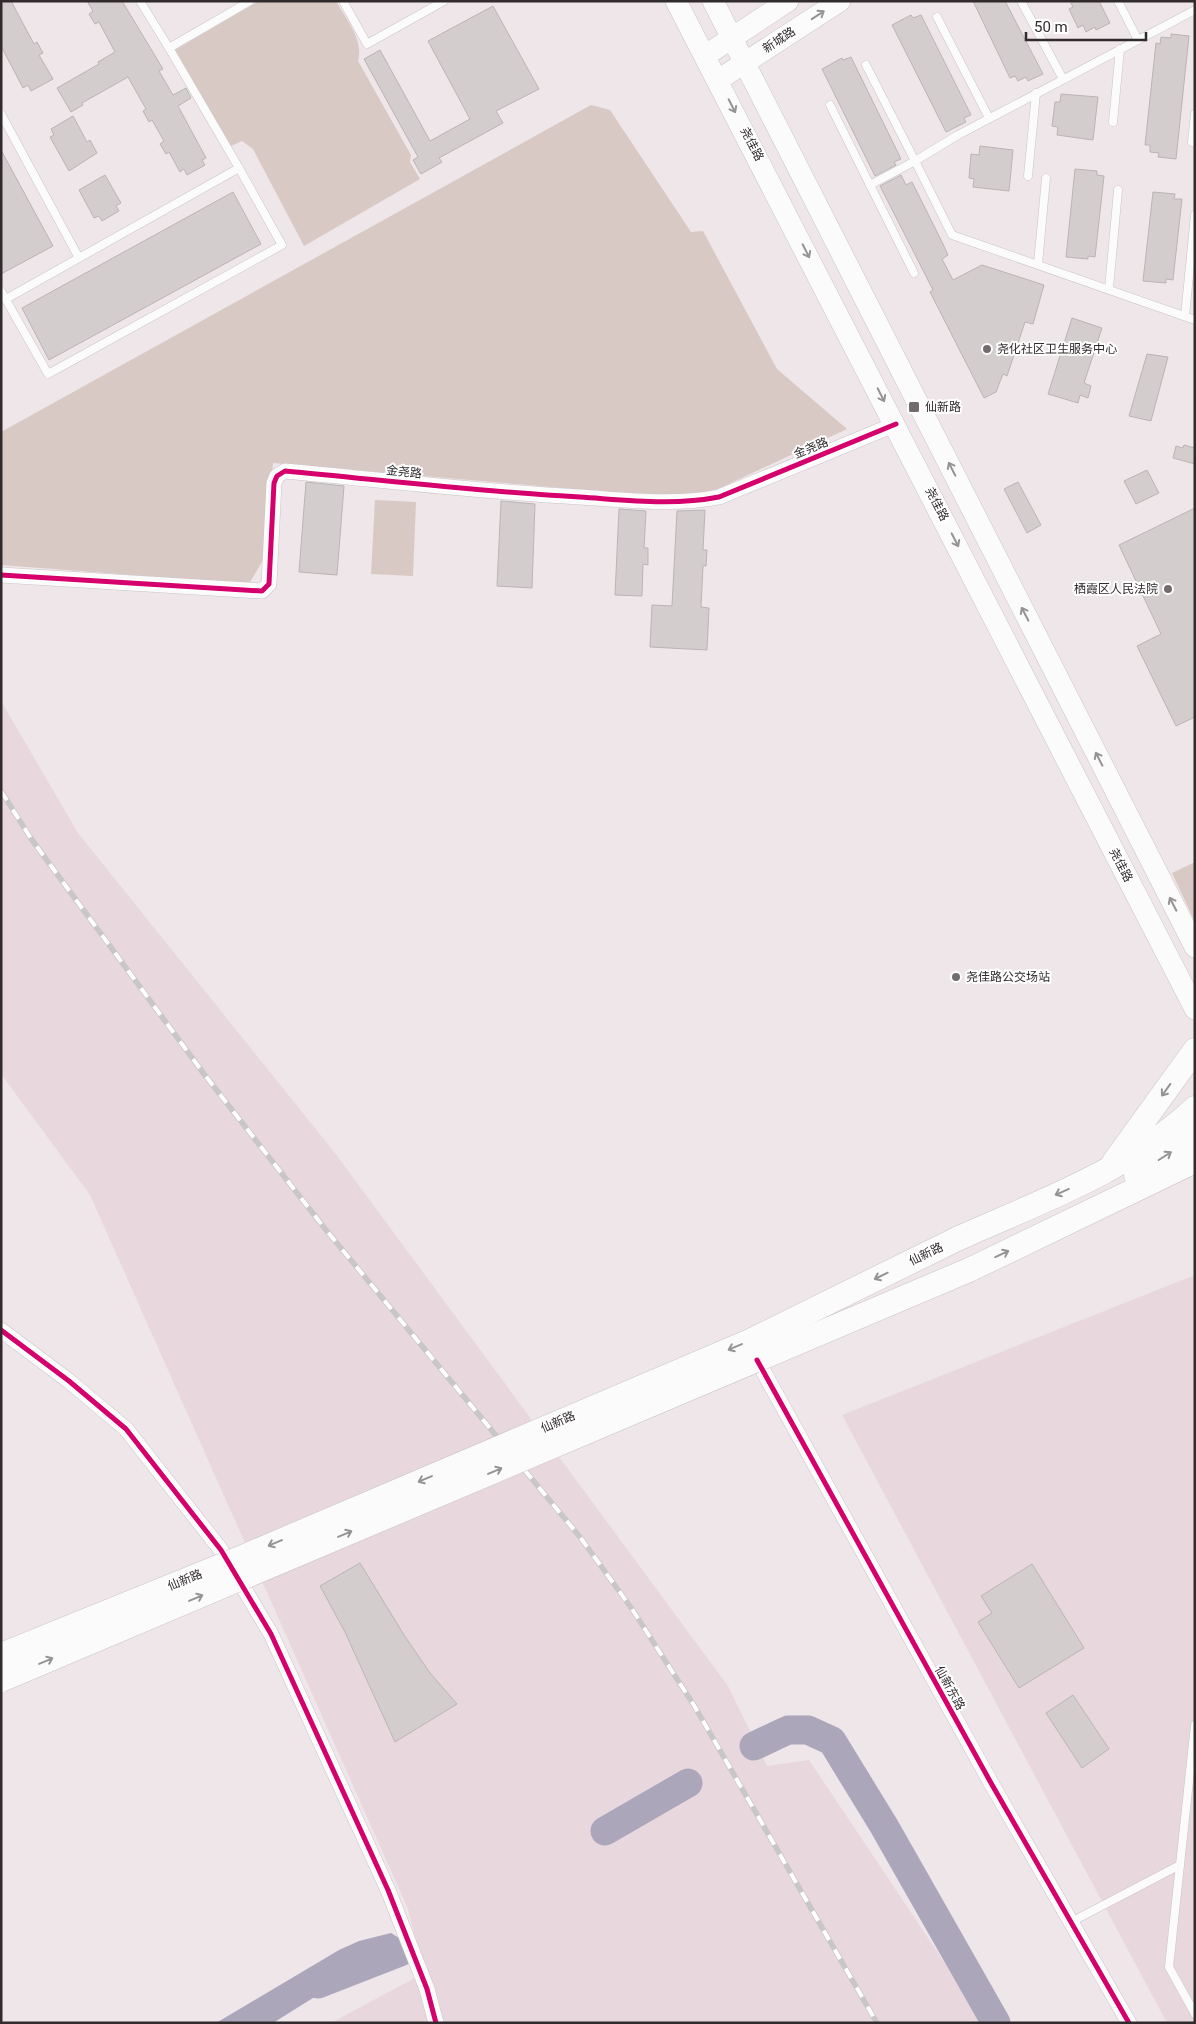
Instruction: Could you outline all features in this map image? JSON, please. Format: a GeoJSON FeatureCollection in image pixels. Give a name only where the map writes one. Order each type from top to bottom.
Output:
{"type":"FeatureCollection","features":[{"type":"Feature","properties":{"kind":"main road","name":"尧佳路"},"geometry":{"type":"LineString","coordinates":[[676,1],[706,55],[896,424],[1195,1009]]}},
{"type":"Feature","properties":{"kind":"main road"},"geometry":{"type":"LineString","coordinates":[[713,1],[1195,947]]}},
{"type":"Feature","properties":{"kind":"main road"},"geometry":{"type":"LineString","coordinates":[[706,55],[788,1]]}},
{"type":"Feature","properties":{"kind":"main road","name":"新城路"},"geometry":{"type":"LineString","coordinates":[[718,80],[840,1]]}},
{"type":"Feature","properties":{"kind":"main road"},"geometry":{"type":"LineString","coordinates":[[1107,1172],[1195,1050]]}},
{"type":"Feature","properties":{"kind":"main road","name":"仙新路"},"geometry":{"type":"LineString","coordinates":[[1,1655],[245,1556],[750,1341],[957,1239],[1107,1172],[1170,1132],[1195,1108]]}},
{"type":"Feature","properties":{"kind":"main road","name":"仙新路"},"geometry":{"type":"LineString","coordinates":[[1036,1239],[1195,1138]]}},
{"type":"Feature","properties":{"kind":"main road","name":"仙新路"},"geometry":{"type":"LineString","coordinates":[[1,1680],[969,1270],[1195,1161]]}},
{"type":"Feature","properties":{"kind":"street","name":"金尧路"},"geometry":{"type":"LineString","coordinates":[[1,575],[262,591],[269,584],[274,483],[277,476],[285,471],[536,495],[657,502],[694,502],[719,497],[896,424]]}},
{"type":"Feature","properties":{"kind":"street"},"geometry":{"type":"LineString","coordinates":[[1,1330],[69,1381],[126,1429],[221,1550],[271,1634],[380,1873],[426,1989],[436,2023]]}},
{"type":"Feature","properties":{"kind":"street","name":"仙新东路"},"geometry":{"type":"LineString","coordinates":[[757,1360],[991,1783],[1129,2023]]}},
{"type":"Feature","properties":{"kind":"lane"},"geometry":{"type":"LineString","coordinates":[[1,291],[48,374],[282,245],[239,168],[140,1]]}},
{"type":"Feature","properties":{"kind":"lane"},"geometry":{"type":"LineString","coordinates":[[168,48],[250,1]]}},
{"type":"Feature","properties":{"kind":"lane"},"geometry":{"type":"LineString","coordinates":[[343,1],[368,44],[444,1]]}},
{"type":"Feature","properties":{"kind":"lane"},"geometry":{"type":"LineString","coordinates":[[1022,1],[1063,79]]}},
{"type":"Feature","properties":{"kind":"lane"},"geometry":{"type":"LineString","coordinates":[[1118,1],[1138,40]]}},
{"type":"Feature","properties":{"kind":"lane"},"geometry":{"type":"LineString","coordinates":[[870,186],[989,118],[1195,10]]}},
{"type":"Feature","properties":{"kind":"lane"},"geometry":{"type":"LineString","coordinates":[[937,16],[989,118]]}},
{"type":"Feature","properties":{"kind":"lane"},"geometry":{"type":"LineString","coordinates":[[1113,122],[1120,49]]}},
{"type":"Feature","properties":{"kind":"lane"},"geometry":{"type":"LineString","coordinates":[[866,65],[952,235],[1109,288],[1195,320]]}},
{"type":"Feature","properties":{"kind":"lane"},"geometry":{"type":"LineString","coordinates":[[1028,176],[1036,93]]}},
{"type":"Feature","properties":{"kind":"lane"},"geometry":{"type":"LineString","coordinates":[[830,105],[914,273]]}},
{"type":"Feature","properties":{"kind":"lane"},"geometry":{"type":"LineString","coordinates":[[1,114],[79,258]]}},
{"type":"Feature","properties":{"kind":"lane"},"geometry":{"type":"LineString","coordinates":[[1192,142],[1195,114]]}},
{"type":"Feature","properties":{"kind":"lane"},"geometry":{"type":"LineString","coordinates":[[6,299],[239,168]]}},
{"type":"Feature","properties":{"kind":"lane"},"geometry":{"type":"LineString","coordinates":[[1038,264],[1046,178]]}},
{"type":"Feature","properties":{"kind":"lane"},"geometry":{"type":"LineString","coordinates":[[1109,288],[1118,190]]}},
{"type":"Feature","properties":{"kind":"lane"},"geometry":{"type":"LineString","coordinates":[[1185,316],[1195,215]]}},
{"type":"Feature","properties":{"kind":"lane"},"geometry":{"type":"LineString","coordinates":[[1195,1725],[1169,1967],[1195,2014]]}},
{"type":"Feature","properties":{"kind":"lane"},"geometry":{"type":"LineString","coordinates":[[1071,1922],[1180,1865]]}},
{"type":"Feature","properties":{"kind":"shaded area"},"geometry":{"type":"Polygon","coordinates":[[[259,1],[336,1],[356,38],[359,53],[358,61],[411,155],[410,162],[420,179],[304,246],[253,149],[242,141],[231,146],[175,50],[259,1]]]}},
{"type":"Feature","properties":{"kind":"shaded area"},"geometry":{"type":"Polygon","coordinates":[[[591,105],[610,110],[691,232],[703,231],[777,369],[847,429],[707,494],[643,495],[273,463],[267,553],[249,584],[1,565],[1,432],[591,105]]]}},
{"type":"Feature","properties":{"kind":"shaded area"},"geometry":{"type":"Polygon","coordinates":[[[375,500],[416,502],[413,576],[371,574],[375,500]]]}},
{"type":"Feature","properties":{"kind":"shaded area"},"geometry":{"type":"Polygon","coordinates":[[[1,701],[78,833],[335,1153],[728,1686],[767,1766],[809,1760],[985,2023],[331,2023],[424,1973],[408,1909],[90,1195],[1,1074],[1,701]]]}},
{"type":"Feature","properties":{"kind":"shaded area"},"geometry":{"type":"Polygon","coordinates":[[[1195,862],[1195,922],[1172,873],[1195,862]]]}},
{"type":"Feature","properties":{"kind":"shaded area"},"geometry":{"type":"Polygon","coordinates":[[[1195,1275],[1195,2023],[1167,2023],[842,1415],[1195,1275]]]}},
{"type":"Feature","properties":{"kind":"shaded area"},"geometry":{"type":"Polygon","coordinates":[[[391,1933],[404,1941],[273,2023],[216,2023],[339,1950],[359,1941],[391,1933]]]}},
{"type":"Feature","properties":{"kind":"building"},"geometry":{"type":"Polygon","coordinates":[[[1,1],[11,1],[34,44],[37,42],[43,53],[39,55],[53,79],[31,91],[28,85],[23,88],[1,46],[1,1]]]}},
{"type":"Feature","properties":{"kind":"building"},"geometry":{"type":"Polygon","coordinates":[[[87,1],[122,1],[163,69],[159,71],[173,95],[186,88],[191,98],[178,106],[206,158],[202,160],[205,165],[187,175],[184,169],[180,172],[169,152],[166,154],[160,144],[164,141],[152,120],[149,122],[143,111],[146,109],[128,77],[82,103],[83,105],[71,112],[57,88],[99,64],[98,62],[115,52],[99,22],[95,24],[89,14],[93,11],[87,1]]]}},
{"type":"Feature","properties":{"kind":"building"},"geometry":{"type":"Polygon","coordinates":[[[973,1],[1005,1],[1043,74],[1028,81],[1026,77],[1018,81],[1015,76],[1010,78],[973,1]]]}},
{"type":"Feature","properties":{"kind":"building"},"geometry":{"type":"Polygon","coordinates":[[[1070,1],[1099,1],[1110,23],[1096,30],[1095,27],[1086,32],[1083,25],[1078,28],[1069,9],[1073,7],[1070,1]]]}},
{"type":"Feature","properties":{"kind":"building"},"geometry":{"type":"Polygon","coordinates":[[[493,6],[539,89],[496,111],[503,123],[439,158],[442,162],[421,174],[413,160],[418,157],[364,59],[380,50],[430,141],[470,119],[428,41],[493,6]]]}},
{"type":"Feature","properties":{"kind":"building"},"geometry":{"type":"Polygon","coordinates":[[[911,15],[913,18],[921,15],[971,115],[964,118],[966,122],[946,132],[892,25],[911,15]]]}},
{"type":"Feature","properties":{"kind":"building"},"geometry":{"type":"Polygon","coordinates":[[[1171,34],[1189,36],[1176,159],[1158,157],[1159,153],[1150,152],[1150,145],[1145,145],[1156,43],[1160,44],[1161,37],[1171,38],[1171,34]]]}},
{"type":"Feature","properties":{"kind":"building"},"geometry":{"type":"Polygon","coordinates":[[[851,57],[901,159],[894,162],[896,165],[875,176],[822,69],[842,58],[843,60],[851,57]]]}},
{"type":"Feature","properties":{"kind":"building"},"geometry":{"type":"Polygon","coordinates":[[[1061,94],[1098,97],[1093,140],[1057,135],[1058,127],[1052,126],[1055,102],[1060,102],[1061,94]]]}},
{"type":"Feature","properties":{"kind":"building"},"geometry":{"type":"Polygon","coordinates":[[[73,116],[87,142],[90,140],[97,153],[69,171],[50,137],[54,135],[51,129],[73,116]]]}},
{"type":"Feature","properties":{"kind":"building"},"geometry":{"type":"Polygon","coordinates":[[[980,146],[1013,150],[1009,191],[973,187],[974,179],[969,178],[971,154],[979,155],[980,146]]]}},
{"type":"Feature","properties":{"kind":"building"},"geometry":{"type":"Polygon","coordinates":[[[1,150],[53,246],[1,274],[1,150]]]}},
{"type":"Feature","properties":{"kind":"building"},"geometry":{"type":"Polygon","coordinates":[[[1075,169],[1097,171],[1097,175],[1104,176],[1095,257],[1088,256],[1088,259],[1066,257],[1075,169]]]}},
{"type":"Feature","properties":{"kind":"building"},"geometry":{"type":"Polygon","coordinates":[[[105,175],[121,203],[116,206],[119,211],[102,221],[99,216],[94,218],[79,190],[105,175]]]}},
{"type":"Feature","properties":{"kind":"building","name":"尧化社区卫生服务中心"},"geometry":{"type":"Polygon","coordinates":[[[901,175],[906,185],[912,182],[942,242],[948,255],[942,259],[953,280],[982,265],[1044,285],[1033,324],[1025,322],[1007,376],[1003,374],[996,392],[984,398],[930,292],[933,290],[880,186],[901,175]]]}},
{"type":"Feature","properties":{"kind":"building"},"geometry":{"type":"Polygon","coordinates":[[[233,192],[261,244],[49,360],[22,308],[233,192]]]}},
{"type":"Feature","properties":{"kind":"building"},"geometry":{"type":"Polygon","coordinates":[[[1153,192],[1175,194],[1174,199],[1182,199],[1173,280],[1166,279],[1166,283],[1143,281],[1153,192]]]}},
{"type":"Feature","properties":{"kind":"building"},"geometry":{"type":"Polygon","coordinates":[[[1072,318],[1102,328],[1084,383],[1091,386],[1088,398],[1080,395],[1078,403],[1048,394],[1072,318]]]}},
{"type":"Feature","properties":{"kind":"building"},"geometry":{"type":"Polygon","coordinates":[[[1147,354],[1168,357],[1151,421],[1129,416],[1147,354]]]}},
{"type":"Feature","properties":{"kind":"building"},"geometry":{"type":"Polygon","coordinates":[[[1184,445],[1195,448],[1195,464],[1173,458],[1176,446],[1183,448],[1184,445]]]}},
{"type":"Feature","properties":{"kind":"building"},"geometry":{"type":"Polygon","coordinates":[[[1147,470],[1159,493],[1136,504],[1124,481],[1147,470]]]}},
{"type":"Feature","properties":{"kind":"building"},"geometry":{"type":"Polygon","coordinates":[[[306,482],[344,486],[337,575],[299,572],[306,482]]]}},
{"type":"Feature","properties":{"kind":"building"},"geometry":{"type":"Polygon","coordinates":[[[1018,482],[1041,525],[1027,533],[1004,489],[1018,482]]]}},
{"type":"Feature","properties":{"kind":"building"},"geometry":{"type":"Polygon","coordinates":[[[501,501],[535,504],[532,588],[497,586],[501,501]]]}},
{"type":"Feature","properties":{"kind":"building","name":"栖霞区人民法院"},"geometry":{"type":"Polygon","coordinates":[[[1195,508],[1195,717],[1176,726],[1137,646],[1161,634],[1119,545],[1195,508]]]}},
{"type":"Feature","properties":{"kind":"building"},"geometry":{"type":"Polygon","coordinates":[[[619,509],[646,511],[644,548],[648,548],[648,565],[643,564],[642,596],[615,595],[619,509]]]}},
{"type":"Feature","properties":{"kind":"building"},"geometry":{"type":"Polygon","coordinates":[[[705,510],[703,550],[707,550],[706,566],[703,566],[701,607],[709,608],[707,650],[650,647],[652,605],[672,606],[677,511],[705,510]]]}},
{"type":"Feature","properties":{"kind":"building"},"geometry":{"type":"Polygon","coordinates":[[[360,1563],[404,1635],[430,1673],[457,1704],[395,1742],[345,1632],[320,1586],[360,1563]]]}},
{"type":"Feature","properties":{"kind":"building"},"geometry":{"type":"Polygon","coordinates":[[[1032,1564],[1084,1648],[1019,1688],[978,1622],[992,1613],[981,1596],[1032,1564]]]}},
{"type":"Feature","properties":{"kind":"building"},"geometry":{"type":"Polygon","coordinates":[[[1073,1695],[1109,1749],[1082,1768],[1046,1713],[1073,1695]]]}},
{"type":"Feature","properties":{"kind":"waterway"},"geometry":{"type":"LineString","coordinates":[[754,1746],[788,1730],[808,1730],[832,1741],[884,1826],[996,2023]]}},
{"type":"Feature","properties":{"kind":"waterway"},"geometry":{"type":"LineString","coordinates":[[605,1831],[688,1783]]}},
{"type":"Feature","properties":{"kind":"waterway"},"geometry":{"type":"LineString","coordinates":[[318,1984],[400,1952]]}},
{"type":"Feature","properties":{"kind":"railway"},"geometry":{"type":"LineString","coordinates":[[1,791],[32,840],[204,1074],[326,1230],[580,1537],[632,1609],[695,1707],[877,2023]]}},
{"type":"Feature","properties":{"kind":"cycle path"},"geometry":{"type":"LineString","coordinates":[[1,575],[262,591],[269,584],[274,483],[277,476],[285,471],[432,486],[632,501],[702,500],[719,497],[896,424]]}},
{"type":"Feature","properties":{"kind":"cycle path"},"geometry":{"type":"LineString","coordinates":[[1,1330],[69,1381],[126,1429],[221,1550],[271,1634],[388,1890],[427,1989],[436,2023]]}},
{"type":"Feature","properties":{"kind":"cycle path"},"geometry":{"type":"LineString","coordinates":[[757,1360],[991,1783],[1129,2023]]}},
{"type":"Feature","properties":{"kind":"place","name":"尧化社区卫生服务中心"},"geometry":{"type":"Point","coordinates":[987,349]}},
{"type":"Feature","properties":{"kind":"place","name":"仙新路"},"geometry":{"type":"Point","coordinates":[914,407]}},
{"type":"Feature","properties":{"kind":"place","name":"栖霞区人民法院"},"geometry":{"type":"Point","coordinates":[1168,589]}},
{"type":"Feature","properties":{"kind":"place","name":"尧佳路公交场站"},"geometry":{"type":"Point","coordinates":[956,977]}}]}
